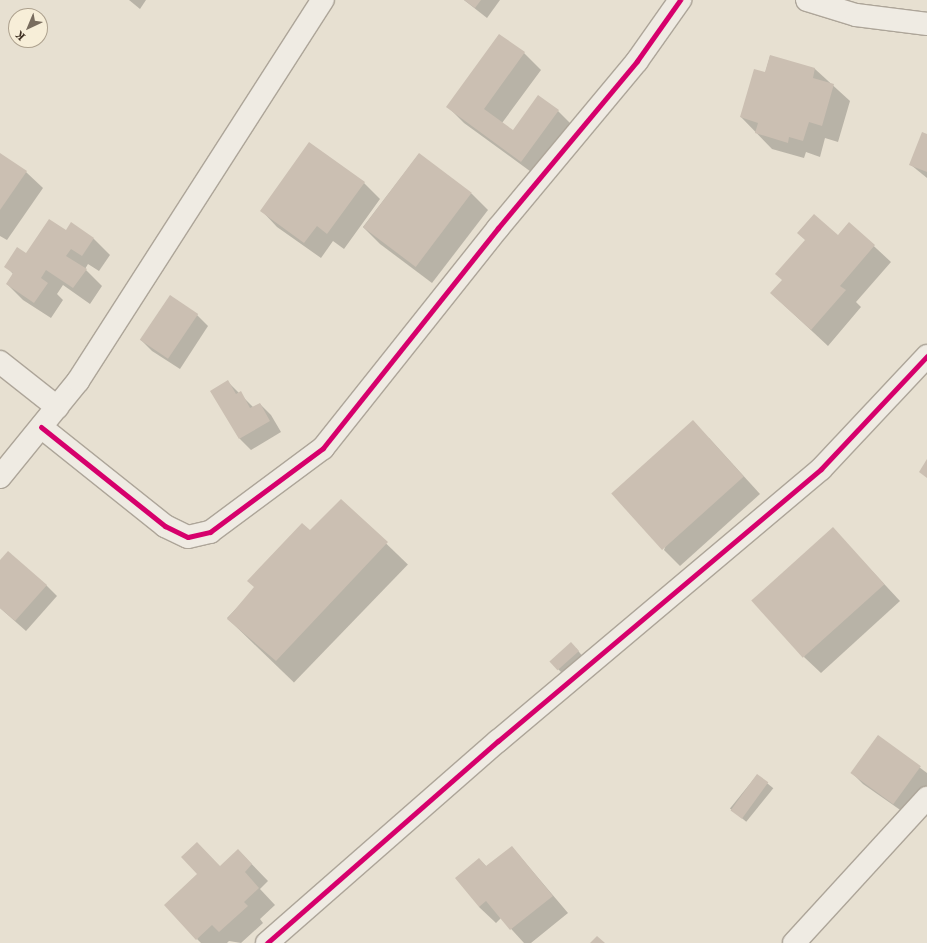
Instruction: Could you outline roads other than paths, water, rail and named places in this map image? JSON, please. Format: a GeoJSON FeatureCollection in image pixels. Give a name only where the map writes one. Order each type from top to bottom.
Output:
{"type":"FeatureCollection","features":[{"type":"Feature","properties":{"kind":"street"},"geometry":{"type":"LineString","coordinates":[[0,477],[78,381],[323,0]]}},
{"type":"Feature","properties":{"kind":"street"},"geometry":{"type":"LineString","coordinates":[[41,427],[165,526],[188,537],[210,532],[323,448],[498,228],[637,61],[680,0]]}},
{"type":"Feature","properties":{"kind":"street"},"geometry":{"type":"LineString","coordinates":[[807,0],[856,15],[927,24]]}},
{"type":"Feature","properties":{"kind":"street"},"geometry":{"type":"LineString","coordinates":[[267,943],[498,741],[821,469],[927,356]]}},
{"type":"Feature","properties":{"kind":"street"},"geometry":{"type":"LineString","coordinates":[[0,362],[57,407]]}},
{"type":"Feature","properties":{"kind":"street"},"geometry":{"type":"LineString","coordinates":[[794,943],[927,798]]}}]}
